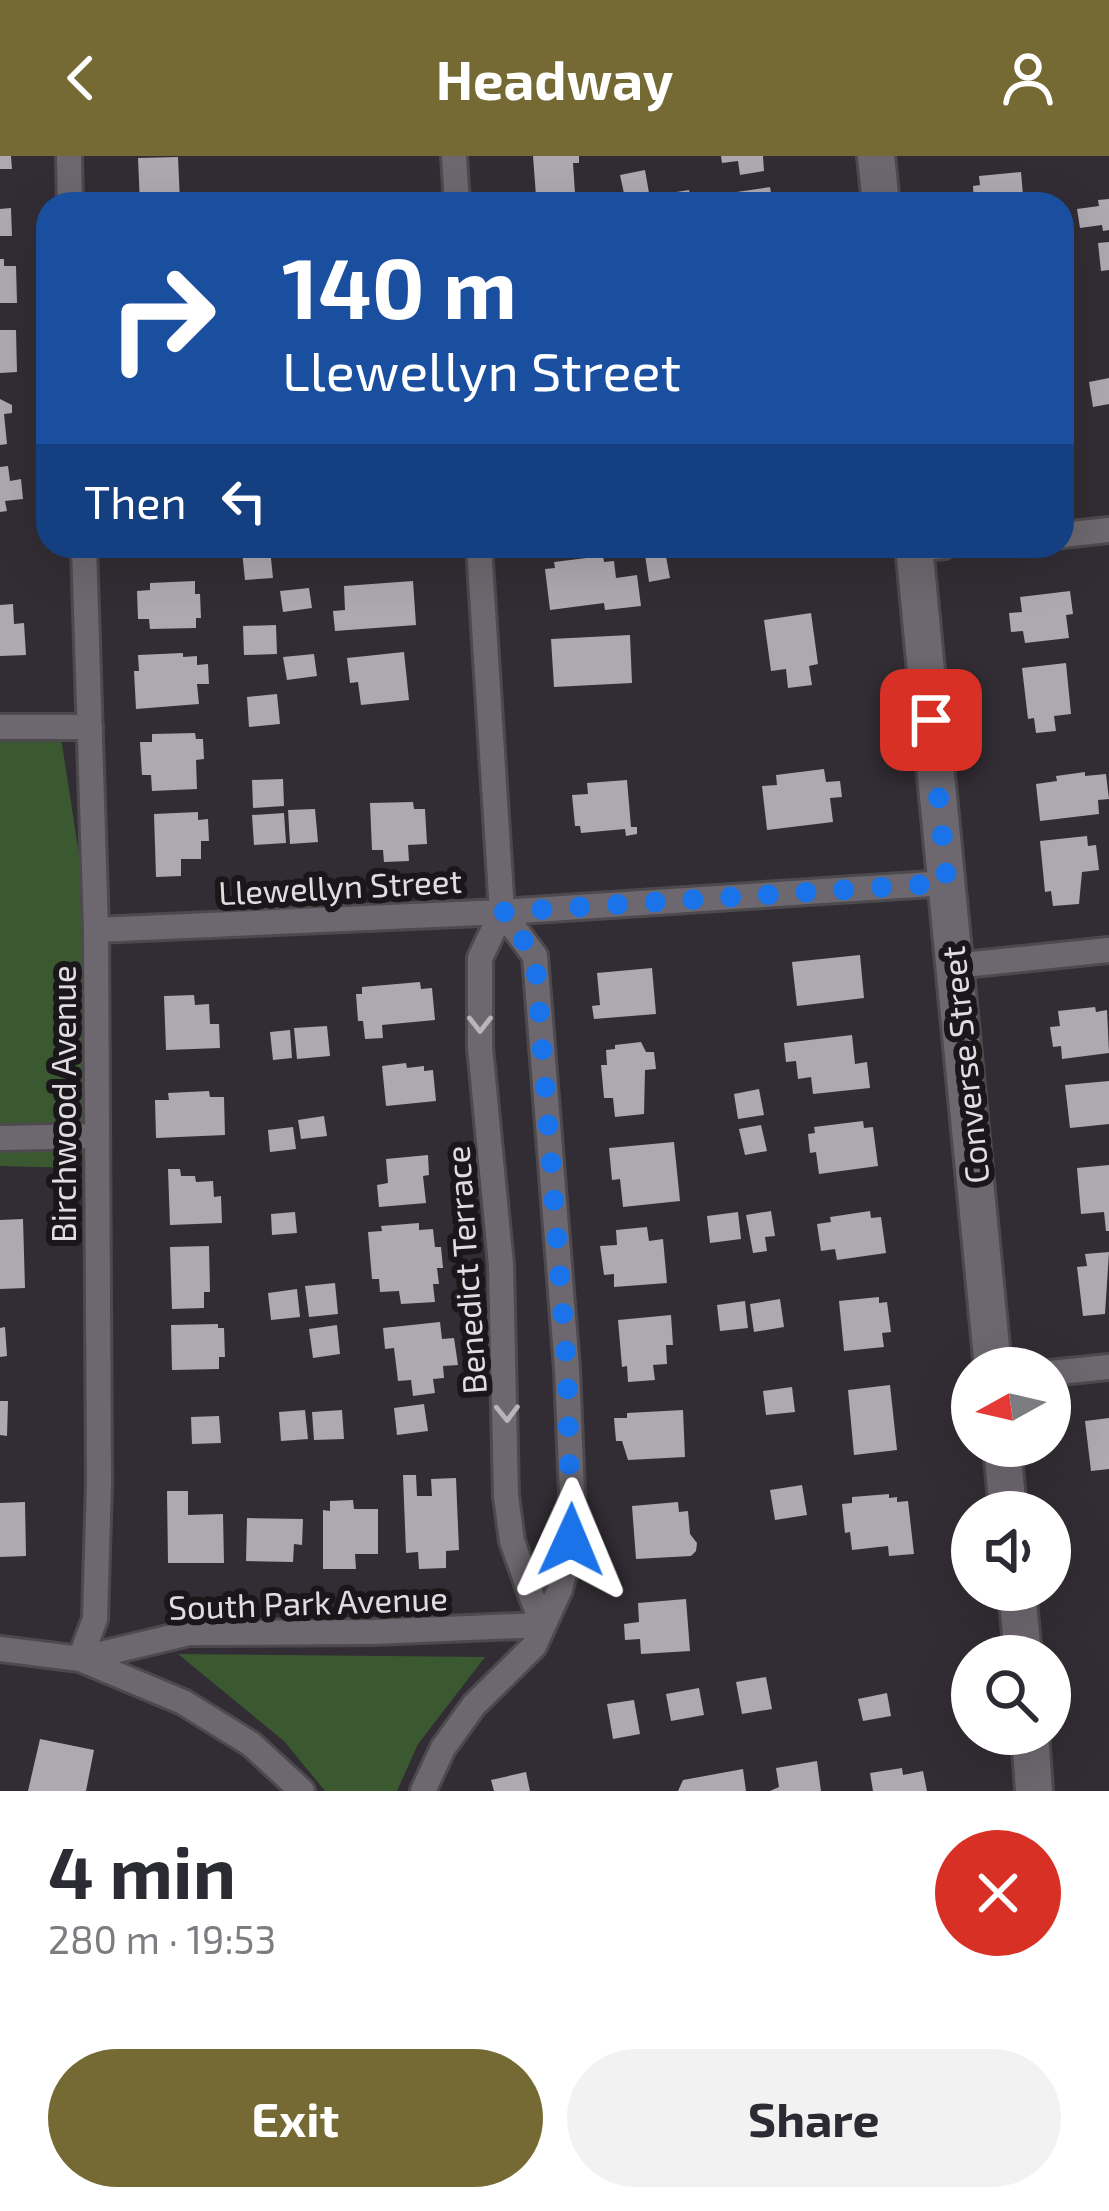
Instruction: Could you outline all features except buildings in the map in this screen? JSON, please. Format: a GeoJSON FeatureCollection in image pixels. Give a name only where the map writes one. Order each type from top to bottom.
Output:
{"type":"FeatureCollection","features":[{"type":"Feature","properties":{"kind":"main road"},"geometry":{"type":"LineString","coordinates":[[876,156],[880,192]]}},
{"type":"Feature","properties":{"kind":"main road","name":"Converse Street"},"geometry":{"type":"LineString","coordinates":[[925,558],[947,883],[991,1347]]}},
{"type":"Feature","properties":{"kind":"main road"},"geometry":{"type":"LineString","coordinates":[[1031,1755],[1034,1791]]}},
{"type":"Feature","properties":{"kind":"street"},"geometry":{"type":"LineString","coordinates":[[69,156],[70,192]]}},
{"type":"Feature","properties":{"kind":"street"},"geometry":{"type":"LineString","coordinates":[[454,156],[456,192]]}},
{"type":"Feature","properties":{"kind":"street"},"geometry":{"type":"LineString","coordinates":[[1074,534],[1109,530]]}},
{"type":"Feature","properties":{"kind":"street","name":"Birchwood Avenue"},"geometry":{"type":"LineString","coordinates":[[80,1659],[95,1619],[99,1484],[96,930],[83,558]]}},
{"type":"Feature","properties":{"kind":"street","name":"Benedict Terrace"},"geometry":{"type":"LineString","coordinates":[[480,558],[502,912],[480,958],[480,1047],[501,1265],[506,1496],[512,1541],[542,1624]]}},
{"type":"Feature","properties":{"kind":"street"},"geometry":{"type":"LineString","coordinates":[[0,728],[90,727]]}},
{"type":"Feature","properties":{"kind":"street","name":"Llewellyn Street"},"geometry":{"type":"LineString","coordinates":[[96,930],[502,912],[947,883]]}},
{"type":"Feature","properties":{"kind":"street"},"geometry":{"type":"LineString","coordinates":[[423,1791],[458,1726],[491,1685],[535,1646],[569,1555],[567,1369],[535,956],[502,912]]}},
{"type":"Feature","properties":{"kind":"street"},"geometry":{"type":"LineString","coordinates":[[954,966],[1109,950]]}},
{"type":"Feature","properties":{"kind":"street"},"geometry":{"type":"LineString","coordinates":[[0,1138],[97,1136]]}},
{"type":"Feature","properties":{"kind":"street"},"geometry":{"type":"LineString","coordinates":[[1071,1371],[1109,1367]]}},
{"type":"Feature","properties":{"kind":"street","name":"South Park Avenue"},"geometry":{"type":"LineString","coordinates":[[80,1659],[189,1633],[373,1632],[542,1624]]}},
{"type":"Feature","properties":{"kind":"street","name":"South Park Avenue"},"geometry":{"type":"LineString","coordinates":[[0,1649],[80,1659],[216,1720],[251,1744],[302,1791]]}},
{"type":"Feature","properties":{"kind":"green space"},"geometry":{"type":"Polygon","coordinates":[[[60,731],[101,997],[79,1168],[0,1166],[0,733],[60,731]]]}},
{"type":"Feature","properties":{"kind":"green space"},"geometry":{"type":"Polygon","coordinates":[[[178,1654],[485,1657],[418,1744],[397,1791],[325,1791],[284,1741],[178,1654]]]}},
{"type":"Feature","properties":{"kind":"route"},"geometry":{"type":"LineString","coordinates":[[571,1540],[567,1369],[535,956],[502,912],[947,883],[931,720]]}}]}
